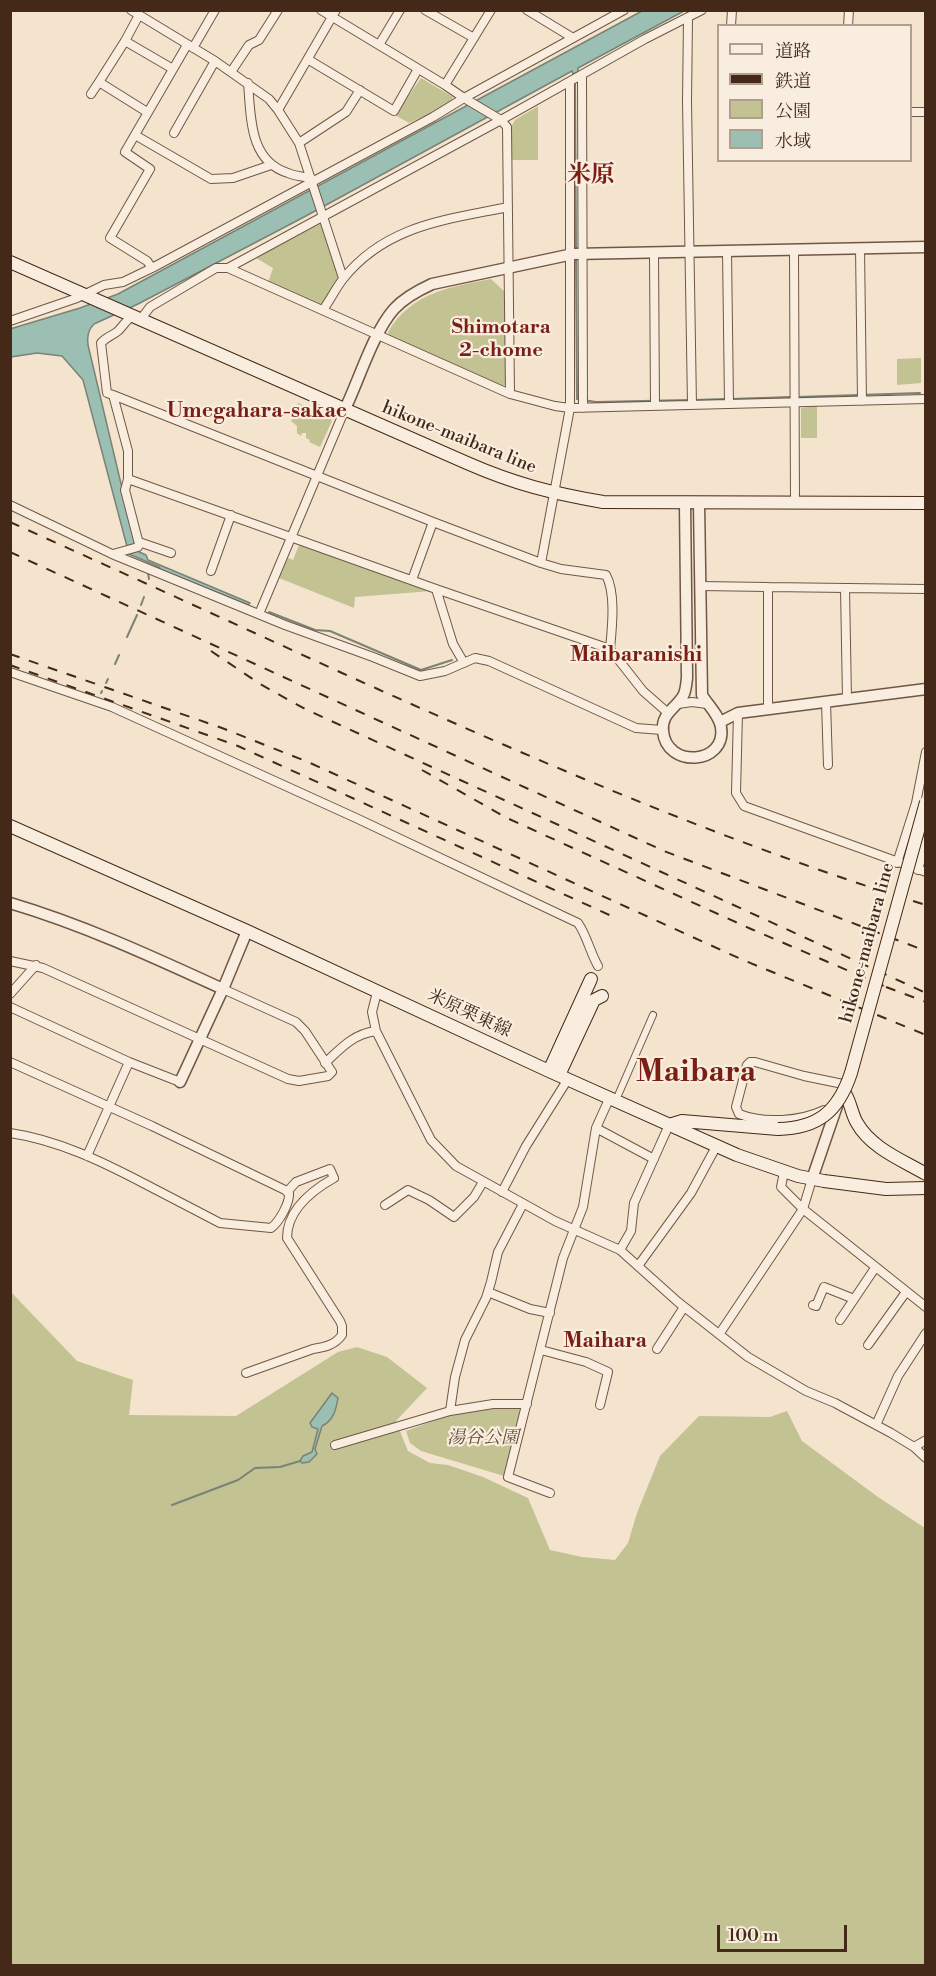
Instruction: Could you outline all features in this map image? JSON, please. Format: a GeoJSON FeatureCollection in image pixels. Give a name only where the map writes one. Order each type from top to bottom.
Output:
{"type":"FeatureCollection","features":[{"type":"Feature","properties":{"kind":"main road","name":"hikone-maibara line"},"geometry":{"type":"LineString","coordinates":[[10,262],[507,481],[555,494],[603,502],[926,503]]}},
{"type":"Feature","properties":{"kind":"main road","name":"hikone-maibara line"},"geometry":{"type":"LineString","coordinates":[[669,1125],[682,1121],[778,1128],[799,1127],[818,1121],[832,1109],[851,1073],[926,802]]}},
{"type":"Feature","properties":{"kind":"main road","name":"米原栗東線"},"geometry":{"type":"LineString","coordinates":[[10,826],[247,931],[738,1155],[784,1172],[812,1179],[886,1189],[926,1188]]}},
{"type":"Feature","properties":{"kind":"main road"},"geometry":{"type":"LineString","coordinates":[[559,1075],[591,979]]}},
{"type":"Feature","properties":{"kind":"main road"},"geometry":{"type":"LineString","coordinates":[[559,1075],[594,1000],[602,996]]}},
{"type":"Feature","properties":{"kind":"main road"},"geometry":{"type":"LineString","coordinates":[[842,1093],[862,1131],[875,1144],[926,1174]]}},
{"type":"Feature","properties":{"kind":"street"},"geometry":{"type":"LineString","coordinates":[[152,268],[147,261],[110,238],[150,169],[125,152],[173,69],[215,10]]}},
{"type":"Feature","properties":{"kind":"street"},"geometry":{"type":"LineString","coordinates":[[231,72],[249,45],[259,40],[278,10]]}},
{"type":"Feature","properties":{"kind":"street"},"geometry":{"type":"LineString","coordinates":[[321,10],[334,14],[379,45],[498,118],[507,127],[510,394]]}},
{"type":"Feature","properties":{"kind":"street"},"geometry":{"type":"LineString","coordinates":[[379,45],[400,10]]}},
{"type":"Feature","properties":{"kind":"street"},"geometry":{"type":"LineString","coordinates":[[425,10],[474,38]]}},
{"type":"Feature","properties":{"kind":"street"},"geometry":{"type":"LineString","coordinates":[[445,85],[491,10]]}},
{"type":"Feature","properties":{"kind":"street"},"geometry":{"type":"LineString","coordinates":[[10,321],[37,314],[88,295],[104,285],[123,282],[152,268],[466,100],[624,10]]}},
{"type":"Feature","properties":{"kind":"street"},"geometry":{"type":"LineString","coordinates":[[228,268],[498,118],[576,79],[645,39],[702,10]]}},
{"type":"Feature","properties":{"kind":"street"},"geometry":{"type":"LineString","coordinates":[[528,11],[573,38]]}},
{"type":"Feature","properties":{"kind":"street"},"geometry":{"type":"LineString","coordinates":[[91,94],[139,13],[248,84],[278,110],[299,143],[344,278]]}},
{"type":"Feature","properties":{"kind":"street"},"geometry":{"type":"LineString","coordinates":[[278,110],[334,14]]}},
{"type":"Feature","properties":{"kind":"street"},"geometry":{"type":"LineString","coordinates":[[688,19],[687,101],[692,401]]}},
{"type":"Feature","properties":{"kind":"street"},"geometry":{"type":"LineString","coordinates":[[124,41],[173,69]]}},
{"type":"Feature","properties":{"kind":"street"},"geometry":{"type":"LineString","coordinates":[[309,60],[394,111],[418,69]]}},
{"type":"Feature","properties":{"kind":"street"},"geometry":{"type":"LineString","coordinates":[[174,133],[215,61]]}},
{"type":"Feature","properties":{"kind":"street"},"geometry":{"type":"LineString","coordinates":[[541,563],[570,408],[576,254],[576,79]]}},
{"type":"Feature","properties":{"kind":"street"},"geometry":{"type":"LineString","coordinates":[[576,79],[576,254],[583,408]]}},
{"type":"Feature","properties":{"kind":"street"},"geometry":{"type":"LineString","coordinates":[[99,82],[147,112]]}},
{"type":"Feature","properties":{"kind":"street"},"geometry":{"type":"LineString","coordinates":[[248,84],[256,143],[261,155],[271,165],[288,174],[312,181]]}},
{"type":"Feature","properties":{"kind":"street"},"geometry":{"type":"LineString","coordinates":[[299,143],[346,112],[360,90]]}},
{"type":"Feature","properties":{"kind":"street"},"geometry":{"type":"LineString","coordinates":[[135,135],[211,179],[233,178],[271,165]]}},
{"type":"Feature","properties":{"kind":"street"},"geometry":{"type":"LineString","coordinates":[[323,310],[344,278],[371,252],[406,231],[422,225],[508,207]]}},
{"type":"Feature","properties":{"kind":"street"},"geometry":{"type":"LineString","coordinates":[[860,248],[862,397]]}},
{"type":"Feature","properties":{"kind":"street"},"geometry":{"type":"LineString","coordinates":[[259,614],[378,334],[394,309],[415,292],[432,284],[576,254],[926,248]]}},
{"type":"Feature","properties":{"kind":"street"},"geometry":{"type":"LineString","coordinates":[[794,250],[795,504]]}},
{"type":"Feature","properties":{"kind":"street"},"geometry":{"type":"LineString","coordinates":[[727,251],[729,400]]}},
{"type":"Feature","properties":{"kind":"street"},"geometry":{"type":"LineString","coordinates":[[654,253],[654,402]]}},
{"type":"Feature","properties":{"kind":"street"},"geometry":{"type":"LineString","coordinates":[[610,649],[611,584],[606,575],[561,569],[541,563],[107,393],[101,343],[105,338],[120,330],[125,321],[216,268],[228,268],[510,394],[555,406],[583,408],[654,402],[794,398],[926,399]]}},
{"type":"Feature","properties":{"kind":"street"},"geometry":{"type":"LineString","coordinates":[[113,395],[128,451],[128,479],[125,490],[138,545]]}},
{"type":"Feature","properties":{"kind":"street"},"geometry":{"type":"LineString","coordinates":[[128,479],[610,649],[643,691],[668,713]]}},
{"type":"Feature","properties":{"kind":"street"},"geometry":{"type":"LineString","coordinates":[[685,503],[686,690],[678,704],[668,713],[662,730],[667,744],[678,755],[686,758],[701,758],[708,755],[721,737],[720,722],[702,695],[699,503]]}},
{"type":"Feature","properties":{"kind":"street"},"geometry":{"type":"LineString","coordinates":[[10,506],[112,554],[420,676],[445,671],[475,658],[489,661],[636,728],[662,730]]}},
{"type":"Feature","properties":{"kind":"street"},"geometry":{"type":"LineString","coordinates":[[211,571],[231,515]]}},
{"type":"Feature","properties":{"kind":"street"},"geometry":{"type":"LineString","coordinates":[[412,580],[433,522]]}},
{"type":"Feature","properties":{"kind":"street"},"geometry":{"type":"LineString","coordinates":[[112,554],[138,545],[171,553]]}},
{"type":"Feature","properties":{"kind":"street"},"geometry":{"type":"LineString","coordinates":[[700,586],[926,589]]}},
{"type":"Feature","properties":{"kind":"street"},"geometry":{"type":"LineString","coordinates":[[768,587],[768,710]]}},
{"type":"Feature","properties":{"kind":"street"},"geometry":{"type":"LineString","coordinates":[[845,588],[847,699]]}},
{"type":"Feature","properties":{"kind":"street"},"geometry":{"type":"LineString","coordinates":[[436,589],[453,644],[464,663]]}},
{"type":"Feature","properties":{"kind":"street"},"geometry":{"type":"LineString","coordinates":[[10,672],[112,707],[356,818],[578,924],[598,966]]}},
{"type":"Feature","properties":{"kind":"street"},"geometry":{"type":"LineString","coordinates":[[720,722],[738,713],[926,689]]}},
{"type":"Feature","properties":{"kind":"street"},"geometry":{"type":"LineString","coordinates":[[678,704],[692,702],[707,704]]}},
{"type":"Feature","properties":{"kind":"street"},"geometry":{"type":"LineString","coordinates":[[826,702],[828,765]]}},
{"type":"Feature","properties":{"kind":"street"},"geometry":{"type":"LineString","coordinates":[[738,713],[736,793],[744,806],[922,871],[926,840]]}},
{"type":"Feature","properties":{"kind":"street"},"geometry":{"type":"LineString","coordinates":[[897,863],[916,803],[926,752]]}},
{"type":"Feature","properties":{"kind":"street"},"geometry":{"type":"LineString","coordinates":[[10,903],[88,929],[130,946],[296,1022],[305,1031],[332,1072],[328,1076],[295,1081],[36,965],[10,961]]}},
{"type":"Feature","properties":{"kind":"street"},"geometry":{"type":"LineString","coordinates":[[10,1007],[129,1062],[180,1082],[247,931]]}},
{"type":"Feature","properties":{"kind":"street"},"geometry":{"type":"LineString","coordinates":[[10,994],[36,965]]}},
{"type":"Feature","properties":{"kind":"street"},"geometry":{"type":"LineString","coordinates":[[377,992],[372,1012],[376,1031],[431,1140],[456,1166],[555,1221],[620,1250],[684,1307],[748,1357],[806,1391],[835,1403],[876,1425],[914,1447],[926,1458]]}},
{"type":"Feature","properties":{"kind":"street"},"geometry":{"type":"LineString","coordinates":[[550,1493],[508,1477],[562,1258],[583,1207],[596,1128],[613,1099],[653,1015]]}},
{"type":"Feature","properties":{"kind":"street"},"geometry":{"type":"LineString","coordinates":[[326,1064],[351,1039],[364,1032],[376,1031]]}},
{"type":"Feature","properties":{"kind":"street"},"geometry":{"type":"LineString","coordinates":[[720,1334],[803,1209],[842,1093],[858,1036]]}},
{"type":"Feature","properties":{"kind":"street"},"geometry":{"type":"LineString","coordinates":[[10,1062],[287,1192],[289,1198],[274,1226],[265,1228],[227,1225],[118,1169],[57,1145],[10,1133]]}},
{"type":"Feature","properties":{"kind":"street"},"geometry":{"type":"LineString","coordinates":[[87,1156],[129,1062]]}},
{"type":"Feature","properties":{"kind":"street"},"geometry":{"type":"LineString","coordinates":[[750,1062],[831,1082],[842,1093],[806,1118],[783,1120],[744,1116],[737,1112],[736,1107],[747,1065],[750,1062]]}},
{"type":"Feature","properties":{"kind":"street"},"geometry":{"type":"LineString","coordinates":[[502,1192],[559,1075]]}},
{"type":"Feature","properties":{"kind":"street"},"geometry":{"type":"LineString","coordinates":[[620,1250],[631,1231],[634,1203],[669,1125]]}},
{"type":"Feature","properties":{"kind":"street"},"geometry":{"type":"LineString","coordinates":[[596,1128],[654,1159]]}},
{"type":"Feature","properties":{"kind":"street"},"geometry":{"type":"LineString","coordinates":[[638,1266],[691,1193],[717,1145]]}},
{"type":"Feature","properties":{"kind":"street"},"geometry":{"type":"LineString","coordinates":[[246,1373],[313,1349],[325,1347],[334,1343],[342,1335],[340,1321],[287,1238],[288,1225],[305,1197],[334,1178],[330,1169],[296,1182],[287,1192]]}},
{"type":"Feature","properties":{"kind":"street"},"geometry":{"type":"LineString","coordinates":[[784,1172],[781,1187],[803,1209],[926,1307]]}},
{"type":"Feature","properties":{"kind":"street"},"geometry":{"type":"LineString","coordinates":[[385,1205],[408,1190],[429,1200],[454,1217],[474,1197],[483,1182]]}},
{"type":"Feature","properties":{"kind":"street"},"geometry":{"type":"LineString","coordinates":[[450,1411],[455,1377],[465,1340],[488,1292],[498,1252],[523,1204]]}},
{"type":"Feature","properties":{"kind":"street"},"geometry":{"type":"LineString","coordinates":[[840,1320],[875,1268]]}},
{"type":"Feature","properties":{"kind":"street"},"geometry":{"type":"LineString","coordinates":[[813,1305],[816,1306],[824,1287],[854,1299]]}},
{"type":"Feature","properties":{"kind":"street"},"geometry":{"type":"LineString","coordinates":[[488,1292],[530,1309],[550,1313]]}},
{"type":"Feature","properties":{"kind":"street"},"geometry":{"type":"LineString","coordinates":[[868,1346],[906,1292]]}},
{"type":"Feature","properties":{"kind":"street"},"geometry":{"type":"LineString","coordinates":[[657,1349],[684,1307]]}},
{"type":"Feature","properties":{"kind":"street"},"geometry":{"type":"LineString","coordinates":[[876,1425],[898,1376],[926,1333]]}},
{"type":"Feature","properties":{"kind":"street"},"geometry":{"type":"LineString","coordinates":[[541,1350],[586,1362],[608,1372],[600,1405]]}},
{"type":"Feature","properties":{"kind":"street"},"geometry":{"type":"LineString","coordinates":[[335,1445],[450,1411],[493,1404],[527,1404]]}},
{"type":"Feature","properties":{"kind":"street"},"geometry":{"type":"LineString","coordinates":[[914,1447],[926,1440]]}},
{"type":"Feature","properties":{"kind":"green space"},"geometry":{"type":"Polygon","coordinates":[[[421,78],[453,97],[451,104],[409,123],[395,115],[421,78]]]}},
{"type":"Feature","properties":{"kind":"green space"},"geometry":{"type":"Polygon","coordinates":[[[538,106],[538,160],[511,160],[512,125],[515,120],[538,106]]]}},
{"type":"Feature","properties":{"kind":"green space"},"geometry":{"type":"Polygon","coordinates":[[[322,223],[339,276],[323,304],[319,305],[268,283],[273,268],[256,258],[322,223]]]}},
{"type":"Feature","properties":{"kind":"green space"},"geometry":{"type":"Polygon","coordinates":[[[491,279],[506,293],[505,385],[502,386],[389,336],[388,332],[397,319],[420,300],[446,289],[491,279]]]}},
{"type":"Feature","properties":{"kind":"green space"},"geometry":{"type":"Polygon","coordinates":[[[921,358],[921,383],[897,385],[897,359],[921,358]]]}},
{"type":"Feature","properties":{"kind":"green space"},"geometry":{"type":"Polygon","coordinates":[[[298,403],[332,421],[320,447],[309,442],[306,433],[302,433],[301,436],[297,433],[297,426],[291,421],[293,416],[296,418],[298,415],[295,412],[298,403]]]}},
{"type":"Feature","properties":{"kind":"green space"},"geometry":{"type":"Polygon","coordinates":[[[817,406],[817,438],[801,438],[801,408],[817,406]]]}},
{"type":"Feature","properties":{"kind":"green space"},"geometry":{"type":"Polygon","coordinates":[[[299,545],[432,591],[355,597],[354,608],[279,578],[288,558],[293,560],[299,545]]]}},
{"type":"Feature","properties":{"kind":"green space"},"geometry":{"type":"Polygon","coordinates":[[[10,1291],[77,1361],[133,1380],[129,1415],[236,1416],[338,1352],[357,1347],[387,1357],[427,1388],[396,1421],[408,1451],[430,1463],[448,1465],[483,1477],[528,1498],[550,1550],[582,1557],[615,1560],[628,1543],[637,1513],[660,1456],[699,1416],[770,1417],[787,1411],[802,1441],[878,1497],[925,1528],[925,1965],[11,1965],[10,1291]]]}},
{"type":"Feature","properties":{"kind":"green space","name":"湯谷公園"},"geometry":{"type":"Polygon","coordinates":[[[498,1406],[518,1407],[520,1410],[504,1476],[421,1451],[410,1443],[406,1431],[447,1416],[498,1406]]]}},
{"type":"Feature","properties":{"kind":"water"},"geometry":{"type":"Polygon","coordinates":[[[642,11],[684,11],[578,68],[578,72],[573,74],[572,71],[304,217],[138,304],[94,324],[88,333],[88,345],[137,551],[146,555],[148,560],[250,603],[248,605],[161,570],[129,554],[83,380],[62,356],[37,353],[11,357],[10,329],[118,294],[642,11]]]}},
{"type":"Feature","properties":{"kind":"water"},"geometry":{"type":"Polygon","coordinates":[[[332,1393],[338,1398],[336,1407],[331,1418],[322,1426],[315,1449],[317,1454],[309,1462],[302,1463],[300,1461],[303,1456],[312,1452],[318,1429],[312,1427],[310,1423],[332,1393]]]}},
{"type":"Feature","properties":{"kind":"waterway"},"geometry":{"type":"LineString","coordinates":[[575,80],[576,251]]}},
{"type":"Feature","properties":{"kind":"waterway"},"geometry":{"type":"LineString","coordinates":[[576,257],[577,399],[596,402],[689,400]]}},
{"type":"Feature","properties":{"kind":"waterway"},"geometry":{"type":"LineString","coordinates":[[797,397],[920,393]]}},
{"type":"Feature","properties":{"kind":"waterway"},"geometry":{"type":"LineString","coordinates":[[731,399],[791,397]]}},
{"type":"Feature","properties":{"kind":"waterway"},"geometry":{"type":"LineString","coordinates":[[695,400],[725,399]]}},
{"type":"Feature","properties":{"kind":"waterway"},"geometry":{"type":"LineString","coordinates":[[148,573],[149,579]]}},
{"type":"Feature","properties":{"kind":"waterway"},"geometry":{"type":"LineString","coordinates":[[141,605],[144,597]]}},
{"type":"Feature","properties":{"kind":"waterway"},"geometry":{"type":"LineString","coordinates":[[269,612],[315,630],[330,631],[421,670],[452,660]]}},
{"type":"Feature","properties":{"kind":"waterway"},"geometry":{"type":"LineString","coordinates":[[127,637],[137,615]]}},
{"type":"Feature","properties":{"kind":"waterway"},"geometry":{"type":"LineString","coordinates":[[115,664],[119,655]]}},
{"type":"Feature","properties":{"kind":"waterway"},"geometry":{"type":"LineString","coordinates":[[106,683],[108,679]]}},
{"type":"Feature","properties":{"kind":"waterway"},"geometry":{"type":"LineString","coordinates":[[172,1505],[238,1480],[255,1468],[280,1467],[300,1461]]}},
{"type":"Feature","properties":{"kind":"railway"},"geometry":{"type":"LineString","coordinates":[[10,522],[558,768],[777,855],[926,905]]}},
{"type":"Feature","properties":{"kind":"railway"},"geometry":{"type":"LineString","coordinates":[[10,552],[664,851],[926,951]]}},
{"type":"Feature","properties":{"kind":"railway"},"geometry":{"type":"LineString","coordinates":[[211,651],[260,684],[305,709],[926,993]]}},
{"type":"Feature","properties":{"kind":"railway"},"geometry":{"type":"LineString","coordinates":[[10,654],[222,728],[308,762],[743,960],[926,1035]]}},
{"type":"Feature","properties":{"kind":"railway"},"geometry":{"type":"LineString","coordinates":[[10,665],[238,746],[616,918]]}},
{"type":"Feature","properties":{"kind":"railway"},"geometry":{"type":"LineString","coordinates":[[422,770],[507,818],[751,929],[884,986]]}},
{"type":"Feature","properties":{"kind":"railway"},"geometry":{"type":"LineString","coordinates":[[886,987],[926,1002]]}},
{"type":"Feature","properties":{"kind":"district","name":"米原"},"geometry":{"type":"Point","coordinates":[591,176]}},
{"type":"Feature","properties":{"kind":"district","name":"Shimotara 2-chome"},"geometry":{"type":"Point","coordinates":[501,340]}},
{"type":"Feature","properties":{"kind":"district","name":"Umegahara-sakae"},"geometry":{"type":"Point","coordinates":[257,412]}},
{"type":"Feature","properties":{"kind":"district","name":"Maibaranishi"},"geometry":{"type":"Point","coordinates":[636,656]}},
{"type":"Feature","properties":{"kind":"district","name":"Maibara"},"geometry":{"type":"Point","coordinates":[696,1074]}},
{"type":"Feature","properties":{"kind":"district","name":"Maihara"},"geometry":{"type":"Point","coordinates":[605,1342]}}]}
